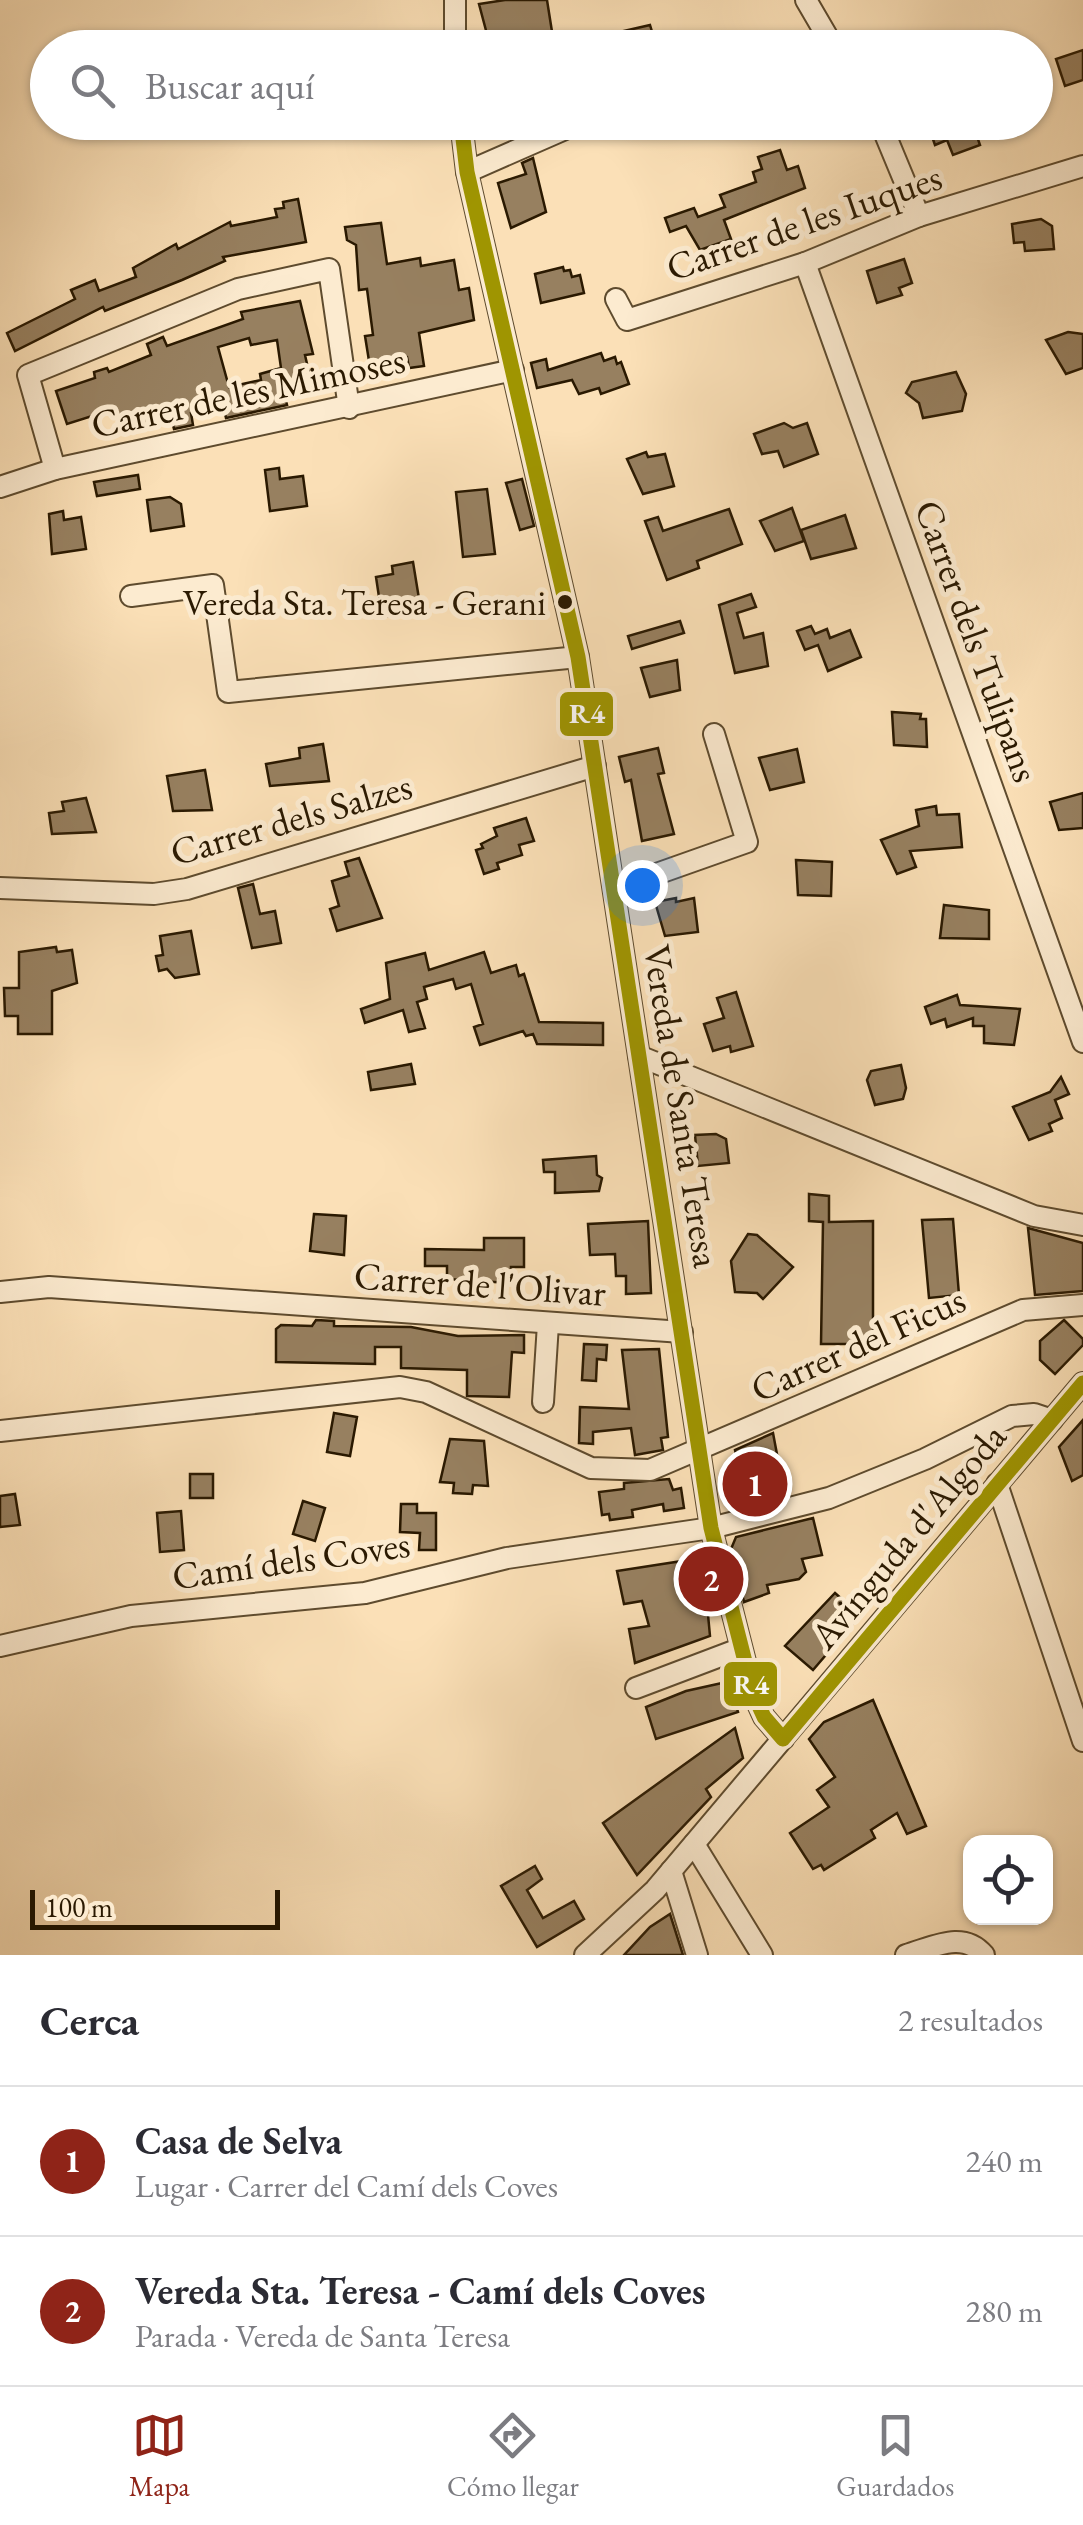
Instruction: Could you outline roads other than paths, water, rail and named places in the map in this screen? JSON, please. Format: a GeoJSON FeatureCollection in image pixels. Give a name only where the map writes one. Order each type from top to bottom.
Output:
{"type":"FeatureCollection","features":[{"type":"Feature","properties":{"kind":"street"},"geometry":{"type":"LineString","coordinates":[[454,0],[455,30]]}},
{"type":"Feature","properties":{"kind":"street"},"geometry":{"type":"LineString","coordinates":[[806,0],[824,30]]}},
{"type":"Feature","properties":{"kind":"street","name":"Vereda de Santa Teresa"},"geometry":{"type":"LineString","coordinates":[[464,140],[578,657],[711,1528],[752,1693],[783,1738]]}},
{"type":"Feature","properties":{"kind":"street"},"geometry":{"type":"LineString","coordinates":[[468,172],[540,140]]}},
{"type":"Feature","properties":{"kind":"street"},"geometry":{"type":"LineString","coordinates":[[888,140],[920,216]]}},
{"type":"Feature","properties":{"kind":"street","name":"Carrer de les Iuques"},"geometry":{"type":"LineString","coordinates":[[616,299],[627,320],[805,263],[920,216],[1082,169]]}},
{"type":"Feature","properties":{"kind":"street","name":"Carrer dels Tulipans"},"geometry":{"type":"LineString","coordinates":[[805,263],[1083,1042]]}},
{"type":"Feature","properties":{"kind":"street"},"geometry":{"type":"LineString","coordinates":[[55,469],[28,376],[238,289],[329,269],[349,408]]}},
{"type":"Feature","properties":{"kind":"street","name":"Carrer de les Mimoses"},"geometry":{"type":"LineString","coordinates":[[0,486],[55,469],[512,370]]}},
{"type":"Feature","properties":{"kind":"street"},"geometry":{"type":"LineString","coordinates":[[131,596],[213,585],[228,692],[578,657]]}},
{"type":"Feature","properties":{"kind":"street"},"geometry":{"type":"LineString","coordinates":[[614,888],[747,842],[714,734]]}},
{"type":"Feature","properties":{"kind":"street","name":"Carrer dels Salzes"},"geometry":{"type":"LineString","coordinates":[[0,888],[154,894],[187,888],[595,766]]}},
{"type":"Feature","properties":{"kind":"street"},"geometry":{"type":"LineString","coordinates":[[639,1056],[1034,1216],[1083,1225]]}},
{"type":"Feature","properties":{"kind":"street","name":"Carrer de l'Olivar"},"geometry":{"type":"LineString","coordinates":[[0,1292],[49,1287],[682,1332]]}},
{"type":"Feature","properties":{"kind":"street","name":"Carrer del Ficus"},"geometry":{"type":"LineString","coordinates":[[0,1430],[379,1387],[426,1392],[591,1468],[650,1470],[1024,1310],[1083,1305]]}},
{"type":"Feature","properties":{"kind":"street"},"geometry":{"type":"LineString","coordinates":[[544,1402],[548,1324]]}},
{"type":"Feature","properties":{"kind":"street","name":"Avinguda d'Algoda"},"geometry":{"type":"LineString","coordinates":[[585,1955],[671,1872],[1083,1383]]}},
{"type":"Feature","properties":{"kind":"street","name":"Camí dels Coves"},"geometry":{"type":"LineString","coordinates":[[0,1646],[131,1616],[365,1593],[507,1558],[711,1528],[829,1498],[1012,1416],[1034,1414],[1052,1420]]}},
{"type":"Feature","properties":{"kind":"street"},"geometry":{"type":"LineString","coordinates":[[997,1484],[1083,1741]]}},
{"type":"Feature","properties":{"kind":"street"},"geometry":{"type":"LineString","coordinates":[[636,1688],[739,1648]]}},
{"type":"Feature","properties":{"kind":"street"},"geometry":{"type":"LineString","coordinates":[[694,1844],[762,1955]]}},
{"type":"Feature","properties":{"kind":"street"},"geometry":{"type":"LineString","coordinates":[[671,1872],[697,1955]]}},
{"type":"Feature","properties":{"kind":"street"},"geometry":{"type":"LineString","coordinates":[[906,1955],[959,1940],[972,1942],[984,1955]]}},
{"type":"Feature","properties":{"kind":"place","name":"Vereda Sta. Teresa - Gerani"},"geometry":{"type":"Point","coordinates":[565,602]}},
{"type":"Feature","properties":{"kind":"place","name":"Casa de Selva"},"geometry":{"type":"Point","coordinates":[755,1484]}},
{"type":"Feature","properties":{"kind":"place","name":"Vereda Sta. Teresa - Camí dels Coves"},"geometry":{"type":"Point","coordinates":[711,1579]}}]}
